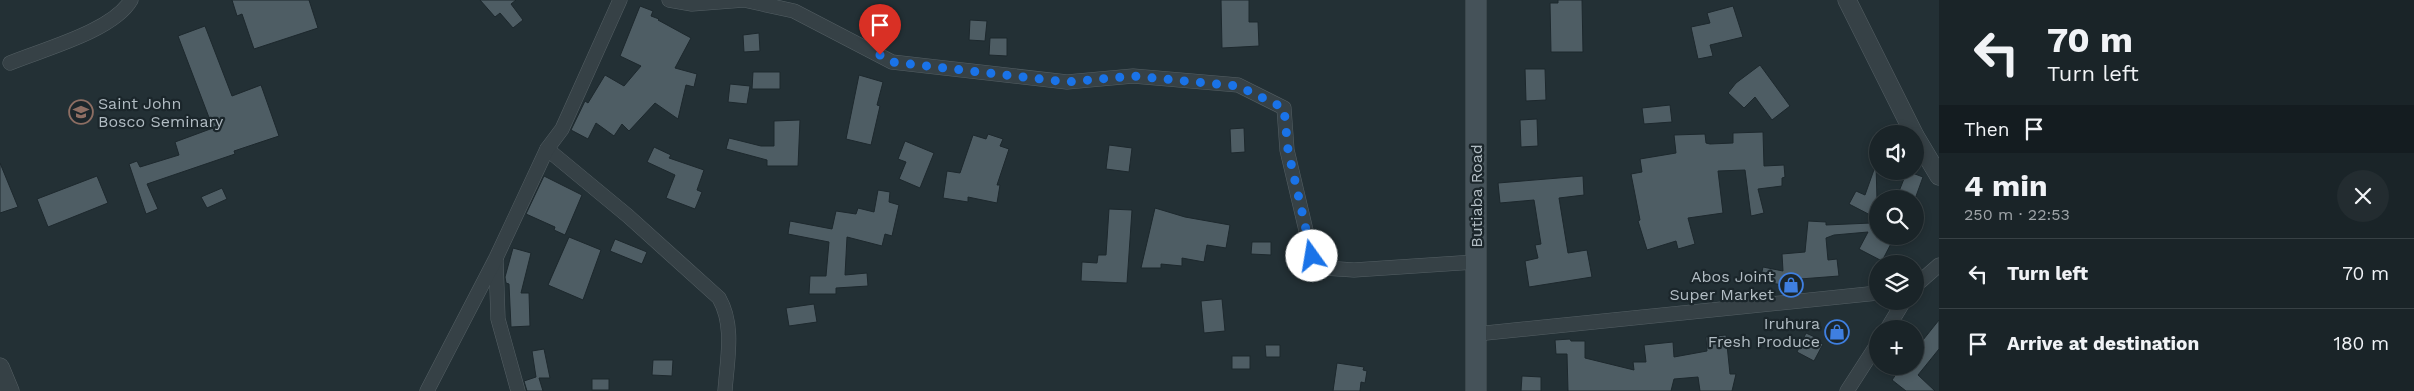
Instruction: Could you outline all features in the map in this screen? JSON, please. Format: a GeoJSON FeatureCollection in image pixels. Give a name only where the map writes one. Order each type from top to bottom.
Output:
{"type":"FeatureCollection","features":[{"type":"Feature","properties":{"kind":"main road","name":"Butiaba Road"},"geometry":{"type":"LineString","coordinates":[[1476,0],[1476,391]]}},
{"type":"Feature","properties":{"kind":"street"},"geometry":{"type":"LineString","coordinates":[[10,63],[108,24],[126,10],[131,0]]}},
{"type":"Feature","properties":{"kind":"street"},"geometry":{"type":"LineString","coordinates":[[427,391],[496,258],[547,149],[562,129],[620,0]]}},
{"type":"Feature","properties":{"kind":"street"},"geometry":{"type":"LineString","coordinates":[[669,0],[692,4],[744,0],[794,11],[892,62],[1067,82],[1133,76],[1238,86],[1284,108],[1288,150],[1312,256],[1324,268],[1354,270],[1476,262]]}},
{"type":"Feature","properties":{"kind":"street"},"geometry":{"type":"LineString","coordinates":[[1847,0],[1910,125]]}},
{"type":"Feature","properties":{"kind":"street"},"geometry":{"type":"LineString","coordinates":[[547,149],[628,216],[719,298],[726,311],[729,328],[725,391]]}},
{"type":"Feature","properties":{"kind":"street"},"geometry":{"type":"LineString","coordinates":[[1924,150],[1939,176]]}},
{"type":"Feature","properties":{"kind":"street"},"geometry":{"type":"LineString","coordinates":[[496,258],[498,319],[518,391]]}},
{"type":"Feature","properties":{"kind":"street"},"geometry":{"type":"LineString","coordinates":[[1924,278],[1939,265]]}},
{"type":"Feature","properties":{"kind":"street"},"geometry":{"type":"LineString","coordinates":[[1476,334],[1869,294]]}},
{"type":"Feature","properties":{"kind":"street"},"geometry":{"type":"LineString","coordinates":[[1848,391],[1869,357]]}},
{"type":"Feature","properties":{"kind":"street"},"geometry":{"type":"LineString","coordinates":[[0,367],[10,391]]}},
{"type":"Feature","properties":{"kind":"building"},"geometry":{"type":"Polygon","coordinates":[[[232,0],[309,0],[318,28],[254,49],[242,14],[237,16],[232,0]]]}},
{"type":"Feature","properties":{"kind":"building"},"geometry":{"type":"Polygon","coordinates":[[[480,0],[516,0],[511,4],[523,20],[513,28],[500,13],[495,17],[480,0]]]}},
{"type":"Feature","properties":{"kind":"building"},"geometry":{"type":"Polygon","coordinates":[[[1221,0],[1249,0],[1249,22],[1258,22],[1259,46],[1222,48],[1221,0]]]}},
{"type":"Feature","properties":{"kind":"building"},"geometry":{"type":"Polygon","coordinates":[[[1558,0],[1582,0],[1583,52],[1551,52],[1550,3],[1558,3],[1558,0]]]}},
{"type":"Feature","properties":{"kind":"building"},"geometry":{"type":"Polygon","coordinates":[[[640,6],[653,11],[651,16],[691,38],[675,68],[697,74],[694,87],[686,85],[678,119],[655,103],[629,131],[622,124],[614,136],[596,123],[588,139],[571,130],[585,101],[588,103],[605,75],[624,86],[641,66],[620,56],[640,6]]]}},
{"type":"Feature","properties":{"kind":"building"},"geometry":{"type":"Polygon","coordinates":[[[1733,6],[1743,37],[1710,45],[1713,56],[1698,59],[1691,27],[1710,23],[1707,13],[1733,6]]]}},
{"type":"Feature","properties":{"kind":"building"},"geometry":{"type":"Polygon","coordinates":[[[970,20],[987,21],[985,41],[969,40],[970,20]]]}},
{"type":"Feature","properties":{"kind":"building"},"geometry":{"type":"Polygon","coordinates":[[[205,26],[232,96],[261,85],[279,136],[234,151],[235,154],[147,184],[158,209],[146,214],[129,164],[137,161],[140,167],[179,155],[175,142],[213,128],[178,36],[205,26]]]}},
{"type":"Feature","properties":{"kind":"building"},"geometry":{"type":"Polygon","coordinates":[[[759,33],[760,51],[744,52],[743,35],[759,33]]]}},
{"type":"Feature","properties":{"kind":"building"},"geometry":{"type":"Polygon","coordinates":[[[990,38],[1007,38],[1007,56],[989,55],[990,38]]]}},
{"type":"Feature","properties":{"kind":"building"},"geometry":{"type":"Polygon","coordinates":[[[1760,65],[1790,106],[1772,120],[1755,97],[1744,108],[1728,93],[1736,83],[1760,65]]]}},
{"type":"Feature","properties":{"kind":"building"},"geometry":{"type":"Polygon","coordinates":[[[1525,69],[1545,69],[1546,100],[1526,101],[1525,69]]]}},
{"type":"Feature","properties":{"kind":"building"},"geometry":{"type":"Polygon","coordinates":[[[753,72],[780,72],[780,89],[752,89],[753,72]]]}},
{"type":"Feature","properties":{"kind":"building"},"geometry":{"type":"Polygon","coordinates":[[[859,75],[883,82],[877,105],[880,106],[871,145],[846,139],[859,75]]]}},
{"type":"Feature","properties":{"kind":"building"},"geometry":{"type":"Polygon","coordinates":[[[730,84],[750,86],[747,104],[728,102],[730,84]]]}},
{"type":"Feature","properties":{"kind":"building"},"geometry":{"type":"Polygon","coordinates":[[[1670,105],[1672,122],[1644,124],[1642,108],[1670,105]]]}},
{"type":"Feature","properties":{"kind":"building"},"geometry":{"type":"Polygon","coordinates":[[[1537,119],[1538,146],[1521,147],[1520,120],[1537,119]]]}},
{"type":"Feature","properties":{"kind":"building"},"geometry":{"type":"Polygon","coordinates":[[[800,120],[798,166],[767,166],[767,160],[726,149],[729,138],[761,146],[774,146],[774,121],[800,120]]]}},
{"type":"Feature","properties":{"kind":"building"},"geometry":{"type":"Polygon","coordinates":[[[1244,128],[1245,152],[1231,153],[1230,129],[1244,128]]]}},
{"type":"Feature","properties":{"kind":"building"},"geometry":{"type":"Polygon","coordinates":[[[1763,132],[1764,166],[1784,165],[1785,177],[1782,178],[1782,186],[1758,189],[1764,213],[1751,216],[1745,170],[1718,171],[1723,213],[1688,218],[1695,244],[1678,249],[1676,241],[1647,250],[1638,221],[1640,220],[1631,174],[1642,172],[1640,159],[1676,153],[1674,135],[1705,134],[1706,143],[1710,144],[1733,143],[1733,133],[1763,132]]]}},
{"type":"Feature","properties":{"kind":"building"},"geometry":{"type":"Polygon","coordinates":[[[988,134],[1003,139],[1000,146],[1009,149],[997,185],[1000,185],[997,203],[968,197],[968,202],[943,198],[947,171],[960,173],[973,135],[986,139],[988,134]]]}},
{"type":"Feature","properties":{"kind":"building"},"geometry":{"type":"Polygon","coordinates":[[[905,141],[934,153],[920,188],[899,179],[906,162],[898,159],[905,141]]]}},
{"type":"Feature","properties":{"kind":"building"},"geometry":{"type":"Polygon","coordinates":[[[1109,145],[1132,148],[1129,172],[1106,169],[1109,145]]]}},
{"type":"Feature","properties":{"kind":"building"},"geometry":{"type":"Polygon","coordinates":[[[654,147],[671,155],[669,158],[704,170],[697,190],[702,192],[695,209],[666,198],[675,175],[647,162],[654,147]]]}},
{"type":"Feature","properties":{"kind":"building"},"geometry":{"type":"Polygon","coordinates":[[[0,163],[18,207],[0,213],[0,163]]]}},
{"type":"Feature","properties":{"kind":"building"},"geometry":{"type":"Polygon","coordinates":[[[97,176],[108,203],[48,227],[37,199],[97,176]]]}},
{"type":"Feature","properties":{"kind":"building"},"geometry":{"type":"Polygon","coordinates":[[[544,176],[582,195],[565,235],[554,230],[555,227],[526,214],[544,176]]]}},
{"type":"Feature","properties":{"kind":"building"},"geometry":{"type":"Polygon","coordinates":[[[1583,176],[1584,195],[1559,198],[1568,253],[1587,250],[1592,277],[1529,287],[1525,261],[1538,258],[1535,245],[1541,244],[1534,200],[1500,203],[1498,183],[1583,176]]]}},
{"type":"Feature","properties":{"kind":"building"},"geometry":{"type":"Polygon","coordinates":[[[1870,180],[1876,180],[1877,190],[1869,190],[1869,214],[1849,204],[1856,191],[1865,195],[1870,180]]]}},
{"type":"Feature","properties":{"kind":"building"},"geometry":{"type":"Polygon","coordinates":[[[1903,180],[1922,180],[1918,190],[1900,190],[1903,180]]]}},
{"type":"Feature","properties":{"kind":"building"},"geometry":{"type":"Polygon","coordinates":[[[222,188],[227,199],[207,208],[201,197],[222,188]]]}},
{"type":"Feature","properties":{"kind":"building"},"geometry":{"type":"Polygon","coordinates":[[[878,190],[890,192],[889,202],[899,205],[892,236],[885,234],[882,246],[847,237],[845,275],[867,273],[868,286],[836,288],[836,294],[809,294],[810,276],[826,276],[829,242],[788,234],[790,221],[832,229],[836,211],[856,214],[858,208],[874,212],[878,190]]]}},
{"type":"Feature","properties":{"kind":"building"},"geometry":{"type":"Polygon","coordinates":[[[1155,208],[1185,217],[1230,225],[1226,248],[1207,245],[1204,262],[1182,258],[1182,266],[1161,264],[1161,268],[1141,268],[1155,208]]]}},
{"type":"Feature","properties":{"kind":"building"},"geometry":{"type":"Polygon","coordinates":[[[1109,209],[1132,210],[1127,283],[1081,281],[1082,262],[1097,263],[1098,255],[1106,255],[1109,209]]]}},
{"type":"Feature","properties":{"kind":"building"},"geometry":{"type":"Polygon","coordinates":[[[1808,221],[1826,222],[1826,225],[1869,223],[1869,245],[1890,245],[1885,255],[1870,255],[1859,249],[1868,232],[1834,235],[1826,238],[1828,260],[1837,259],[1839,276],[1800,279],[1798,292],[1787,294],[1788,286],[1760,281],[1763,267],[1783,271],[1782,254],[1805,252],[1808,221]]]}},
{"type":"Feature","properties":{"kind":"building"},"geometry":{"type":"Polygon","coordinates":[[[569,237],[601,250],[583,300],[548,285],[569,237]]]}},
{"type":"Feature","properties":{"kind":"building"},"geometry":{"type":"Polygon","coordinates":[[[615,239],[647,252],[642,264],[610,251],[615,239]]]}},
{"type":"Feature","properties":{"kind":"building"},"geometry":{"type":"Polygon","coordinates":[[[1252,242],[1271,242],[1271,255],[1251,254],[1252,242]]]}},
{"type":"Feature","properties":{"kind":"building"},"geometry":{"type":"Polygon","coordinates":[[[513,248],[531,253],[521,293],[529,293],[530,326],[511,327],[509,284],[506,283],[505,277],[513,248]]]}},
{"type":"Feature","properties":{"kind":"building"},"geometry":{"type":"Polygon","coordinates":[[[1222,299],[1225,331],[1204,333],[1201,301],[1222,299]]]}},
{"type":"Feature","properties":{"kind":"building"},"geometry":{"type":"Polygon","coordinates":[[[814,304],[817,322],[789,326],[786,308],[814,304]]]}},
{"type":"Feature","properties":{"kind":"building"},"geometry":{"type":"Polygon","coordinates":[[[1939,320],[1939,349],[1924,368],[1924,339],[1939,320]]]}},
{"type":"Feature","properties":{"kind":"building"},"geometry":{"type":"Polygon","coordinates":[[[1806,333],[1819,339],[1818,342],[1823,344],[1814,361],[1797,352],[1806,333]]]}},
{"type":"Feature","properties":{"kind":"building"},"geometry":{"type":"Polygon","coordinates":[[[1726,335],[1730,374],[1736,374],[1732,391],[1700,391],[1698,377],[1674,379],[1671,391],[1568,391],[1567,354],[1556,354],[1555,340],[1585,341],[1585,358],[1634,370],[1633,362],[1646,362],[1644,345],[1673,342],[1674,357],[1707,351],[1706,337],[1726,335]]]}},
{"type":"Feature","properties":{"kind":"building"},"geometry":{"type":"Polygon","coordinates":[[[1265,345],[1280,345],[1280,357],[1266,357],[1265,345]]]}},
{"type":"Feature","properties":{"kind":"building"},"geometry":{"type":"Polygon","coordinates":[[[544,349],[550,378],[539,378],[543,391],[527,391],[524,381],[536,377],[532,351],[544,349]]]}},
{"type":"Feature","properties":{"kind":"building"},"geometry":{"type":"Polygon","coordinates":[[[1232,356],[1250,356],[1250,369],[1232,369],[1232,356]]]}},
{"type":"Feature","properties":{"kind":"building"},"geometry":{"type":"Polygon","coordinates":[[[653,360],[673,360],[672,376],[652,375],[653,360]]]}},
{"type":"Feature","properties":{"kind":"building"},"geometry":{"type":"Polygon","coordinates":[[[1337,363],[1364,367],[1363,370],[1367,371],[1365,383],[1361,382],[1360,391],[1333,391],[1337,363]]]}},
{"type":"Feature","properties":{"kind":"building"},"geometry":{"type":"Polygon","coordinates":[[[1896,375],[1918,375],[1935,391],[1906,391],[1892,380],[1896,375]]]}},
{"type":"Feature","properties":{"kind":"building"},"geometry":{"type":"Polygon","coordinates":[[[1522,376],[1541,377],[1541,391],[1521,391],[1522,376]]]}},
{"type":"Feature","properties":{"kind":"building"},"geometry":{"type":"Polygon","coordinates":[[[592,379],[609,379],[609,390],[592,390],[592,379]]]}},
{"type":"Feature","properties":{"kind":"place","name":"Saint John Bosco Seminary"},"geometry":{"type":"Point","coordinates":[81,112]}},
{"type":"Feature","properties":{"kind":"place","name":"Abos Joint Super Market"},"geometry":{"type":"Point","coordinates":[1791,285]}},
{"type":"Feature","properties":{"kind":"place","name":"Iruhura Fresh Produce"},"geometry":{"type":"Point","coordinates":[1837,332]}},
{"type":"Feature","properties":{"kind":"route"},"geometry":{"type":"LineString","coordinates":[[880,55],[892,62],[1067,82],[1133,76],[1238,86],[1284,108],[1288,150],[1312,256]]}}]}
